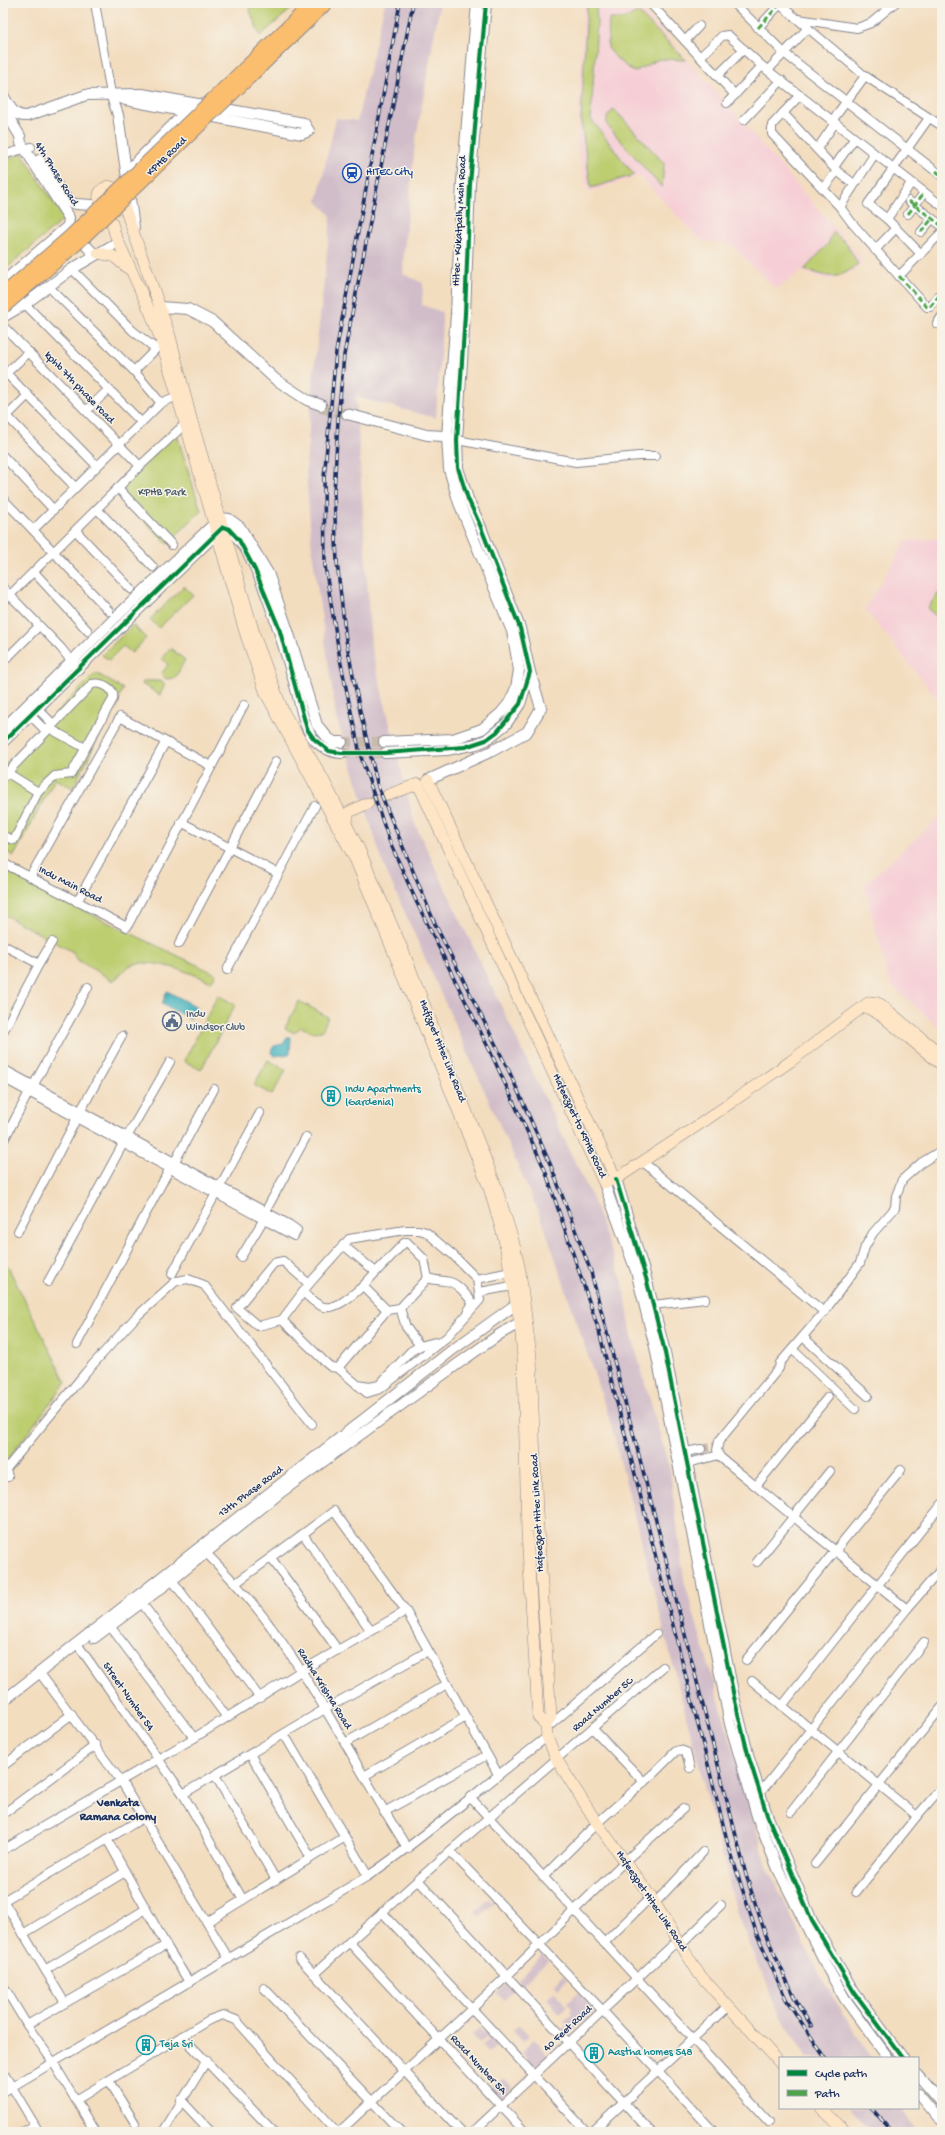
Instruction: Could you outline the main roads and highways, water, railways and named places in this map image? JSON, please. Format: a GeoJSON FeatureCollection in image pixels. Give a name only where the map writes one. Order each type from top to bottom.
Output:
{"type":"FeatureCollection","features":[{"type":"Feature","properties":{"kind":"main road","name":"KPHB Road"},"geometry":{"type":"LineString","coordinates":[[3,294],[69,237],[312,3]]}},
{"type":"Feature","properties":{"kind":"main road","name":"KPHB Road"},"geometry":{"type":"LineString","coordinates":[[3,312],[77,244],[327,3]]}},
{"type":"Feature","properties":{"kind":"main road"},"geometry":{"type":"LineString","coordinates":[[219,526],[177,396],[158,346],[158,312],[135,231],[121,197],[115,188],[108,186],[100,190],[98,197],[100,204],[111,221],[132,272],[158,312],[170,336],[219,526],[245,632],[266,694],[356,861],[489,1188],[515,1272]]}},
{"type":"Feature","properties":{"kind":"main road"},"geometry":{"type":"LineString","coordinates":[[96,254],[113,256],[132,272]]}},
{"type":"Feature","properties":{"kind":"main road","name":"Hafizpet Hitec Link Road"},"geometry":{"type":"LineString","coordinates":[[219,526],[256,640],[283,711],[322,777],[338,811],[359,849],[404,953],[496,1186],[513,1240],[515,1272],[520,1301]]}},
{"type":"Feature","properties":{"kind":"main road"},"geometry":{"type":"LineString","coordinates":[[388,795],[423,782],[616,1179]]}},
{"type":"Feature","properties":{"kind":"main road","name":"Hafeezpet to KPHB Road"},"geometry":{"type":"LineString","coordinates":[[423,782],[604,1183],[616,1179],[643,1162],[791,1061],[864,1006]]}},
{"type":"Feature","properties":{"kind":"main road"},"geometry":{"type":"LineString","coordinates":[[346,825],[349,812],[368,803]]}},
{"type":"Feature","properties":{"kind":"main road"},"geometry":{"type":"LineString","coordinates":[[864,1006],[872,1002],[880,1004],[942,1055]]}},
{"type":"Feature","properties":{"kind":"main road"},"geometry":{"type":"LineString","coordinates":[[864,1006],[882,1016],[942,1065]]}},
{"type":"Feature","properties":{"kind":"main road","name":"Hafeezpet Hitec Link Road"},"geometry":{"type":"LineString","coordinates":[[520,1301],[527,1357],[524,1459],[538,1717],[546,1730],[557,1760],[597,1823],[653,1900],[699,1974],[779,2062]]}},
{"type":"Feature","properties":{"kind":"main road"},"geometry":{"type":"LineString","coordinates":[[822,2109],[846,2132]]}},
{"type":"Feature","properties":{"kind":"water"},"geometry":{"type":"Polygon","coordinates":[[[167,991],[197,1007],[190,1019],[162,1004],[167,991]]]}},
{"type":"Feature","properties":{"kind":"water"},"geometry":{"type":"Polygon","coordinates":[[[287,1037],[291,1037],[290,1054],[274,1056],[271,1053],[272,1048],[283,1044],[287,1037]]]}},
{"type":"Feature","properties":{"kind":"tunnel"},"geometry":{"type":"LineString","coordinates":[[320,408],[347,414]]}},
{"type":"Feature","properties":{"kind":"tunnel"},"geometry":{"type":"LineString","coordinates":[[342,742],[384,742]]}},
{"type":"Feature","properties":{"kind":"tunnel"},"geometry":{"type":"LineString","coordinates":[[341,753],[385,753]]}},
{"type":"Feature","properties":{"kind":"tunnel"},"geometry":{"type":"LineString","coordinates":[[368,803],[388,795]]}},
{"type":"Feature","properties":{"kind":"tunnel"},"geometry":{"type":"LineString","coordinates":[[701,1449],[717,1446]]}},
{"type":"Feature","properties":{"kind":"railway"},"geometry":{"type":"LineString","coordinates":[[400,3],[336,352],[324,478],[325,566],[340,659],[360,754],[389,840],[417,903],[490,1051],[545,1170],[599,1331],[728,1844],[756,1932],[786,1999],[824,2057]]}},
{"type":"Feature","properties":{"kind":"railway"},"geometry":{"type":"LineString","coordinates":[[413,3],[344,355],[338,420],[334,494],[337,562],[346,640],[360,711],[378,787],[435,924],[509,1071],[551,1166],[591,1272],[746,1875],[765,1933],[796,2001],[811,2026]]}},
{"type":"Feature","properties":{"kind":"railway"},"geometry":{"type":"LineString","coordinates":[[872,2109],[893,2132]]}},
{"type":"Feature","properties":{"kind":"place","name":"HITEC City"},"geometry":{"type":"Point","coordinates":[352,173]}},
{"type":"Feature","properties":{"kind":"place","name":"Indu Windsor Club"},"geometry":{"type":"Point","coordinates":[172,1021]}},
{"type":"Feature","properties":{"kind":"place","name":"Indu Apartments (Gardenia)"},"geometry":{"type":"Point","coordinates":[331,1096]}},
{"type":"Feature","properties":{"kind":"place","name":"Teja Sri"},"geometry":{"type":"Point","coordinates":[146,2045]}},
{"type":"Feature","properties":{"kind":"place","name":"Aastha homes 548"},"geometry":{"type":"Point","coordinates":[594,2053]}},
{"type":"Feature","properties":{"kind":"district","name":"Venkata Ramana Colony"},"geometry":{"type":"Point","coordinates":[118,1811]}},
{"type":"Feature","properties":{"kind":"park label","name":"KPHB Park"},"geometry":{"type":"Point","coordinates":[162,493]}}]}
